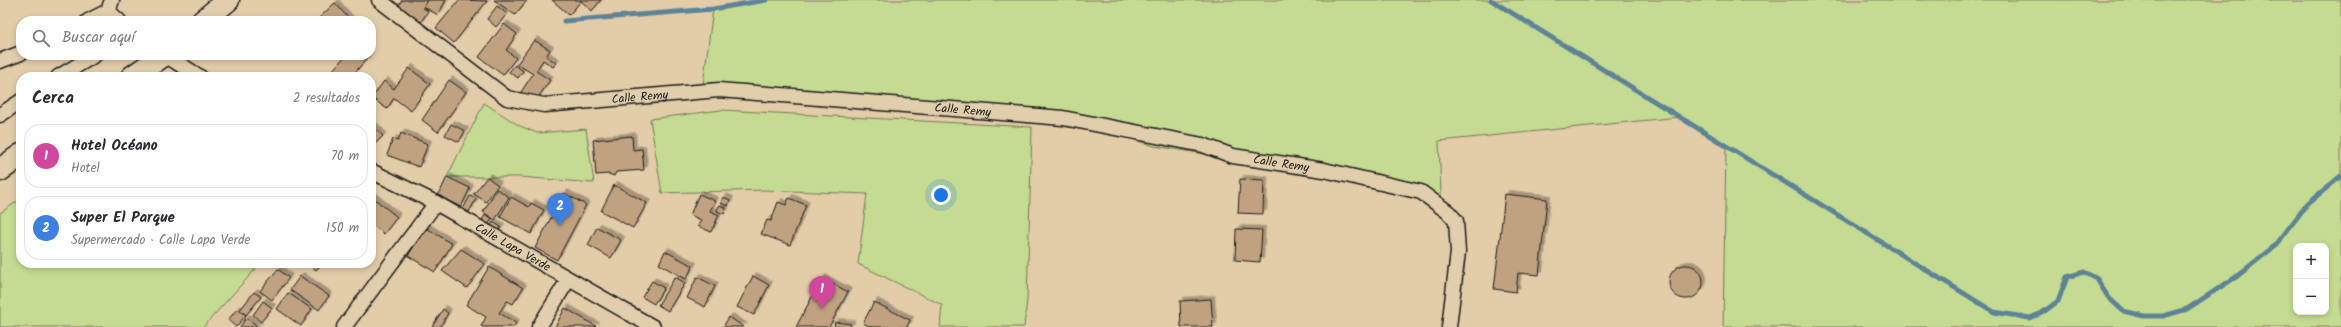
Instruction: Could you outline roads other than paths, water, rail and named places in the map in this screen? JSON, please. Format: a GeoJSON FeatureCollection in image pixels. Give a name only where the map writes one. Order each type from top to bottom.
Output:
{"type":"FeatureCollection","features":[{"type":"Feature","properties":{"kind":"highway"},"geometry":{"type":"LineString","coordinates":[[209,16],[228,0]]}},
{"type":"Feature","properties":{"kind":"highway"},"geometry":{"type":"LineString","coordinates":[[139,72],[157,60]]}},
{"type":"Feature","properties":{"kind":"highway"},"geometry":{"type":"LineString","coordinates":[[0,170],[16,159]]}},
{"type":"Feature","properties":{"kind":"street","name":"Calle Remy"},"geometry":{"type":"LineString","coordinates":[[379,0],[507,98],[544,105],[719,90],[1063,118],[1203,145],[1233,156],[1324,170],[1421,192],[1448,212],[1456,221],[1458,252],[1449,327]]}},
{"type":"Feature","properties":{"kind":"street"},"geometry":{"type":"LineString","coordinates":[[95,16],[110,6],[116,16]]}},
{"type":"Feature","properties":{"kind":"street"},"geometry":{"type":"LineString","coordinates":[[0,61],[16,55]]}},
{"type":"Feature","properties":{"kind":"street"},"geometry":{"type":"LineString","coordinates":[[66,72],[87,60]]}},
{"type":"Feature","properties":{"kind":"street"},"geometry":{"type":"LineString","coordinates":[[172,60],[192,72]]}},
{"type":"Feature","properties":{"kind":"street"},"geometry":{"type":"LineString","coordinates":[[0,115],[16,104]]}},
{"type":"Feature","properties":{"kind":"street","name":"Calle Lapa Verde"},"geometry":{"type":"LineString","coordinates":[[376,173],[436,203],[568,280],[653,327]]}},
{"type":"Feature","properties":{"kind":"street"},"geometry":{"type":"LineString","coordinates":[[344,327],[436,203]]}},
{"type":"Feature","properties":{"kind":"street"},"geometry":{"type":"LineString","coordinates":[[539,327],[568,280]]}},
{"type":"Feature","properties":{"kind":"waterway"},"geometry":{"type":"LineString","coordinates":[[564,21],[713,9],[766,0]]}},
{"type":"Feature","properties":{"kind":"waterway"},"geometry":{"type":"LineString","coordinates":[[1491,0],[1994,312],[2030,318],[2042,313],[2058,301],[2067,277],[2084,272],[2097,279],[2108,297],[2123,311],[2144,316],[2163,316],[2187,309],[2236,277],[2276,245],[2308,203],[2341,176]]}},
{"type":"Feature","properties":{"kind":"place","name":"Super El Parque"},"geometry":{"type":"Point","coordinates":[560,226]}},
{"type":"Feature","properties":{"kind":"place","name":"Hotel Océano"},"geometry":{"type":"Point","coordinates":[822,309]}}]}
